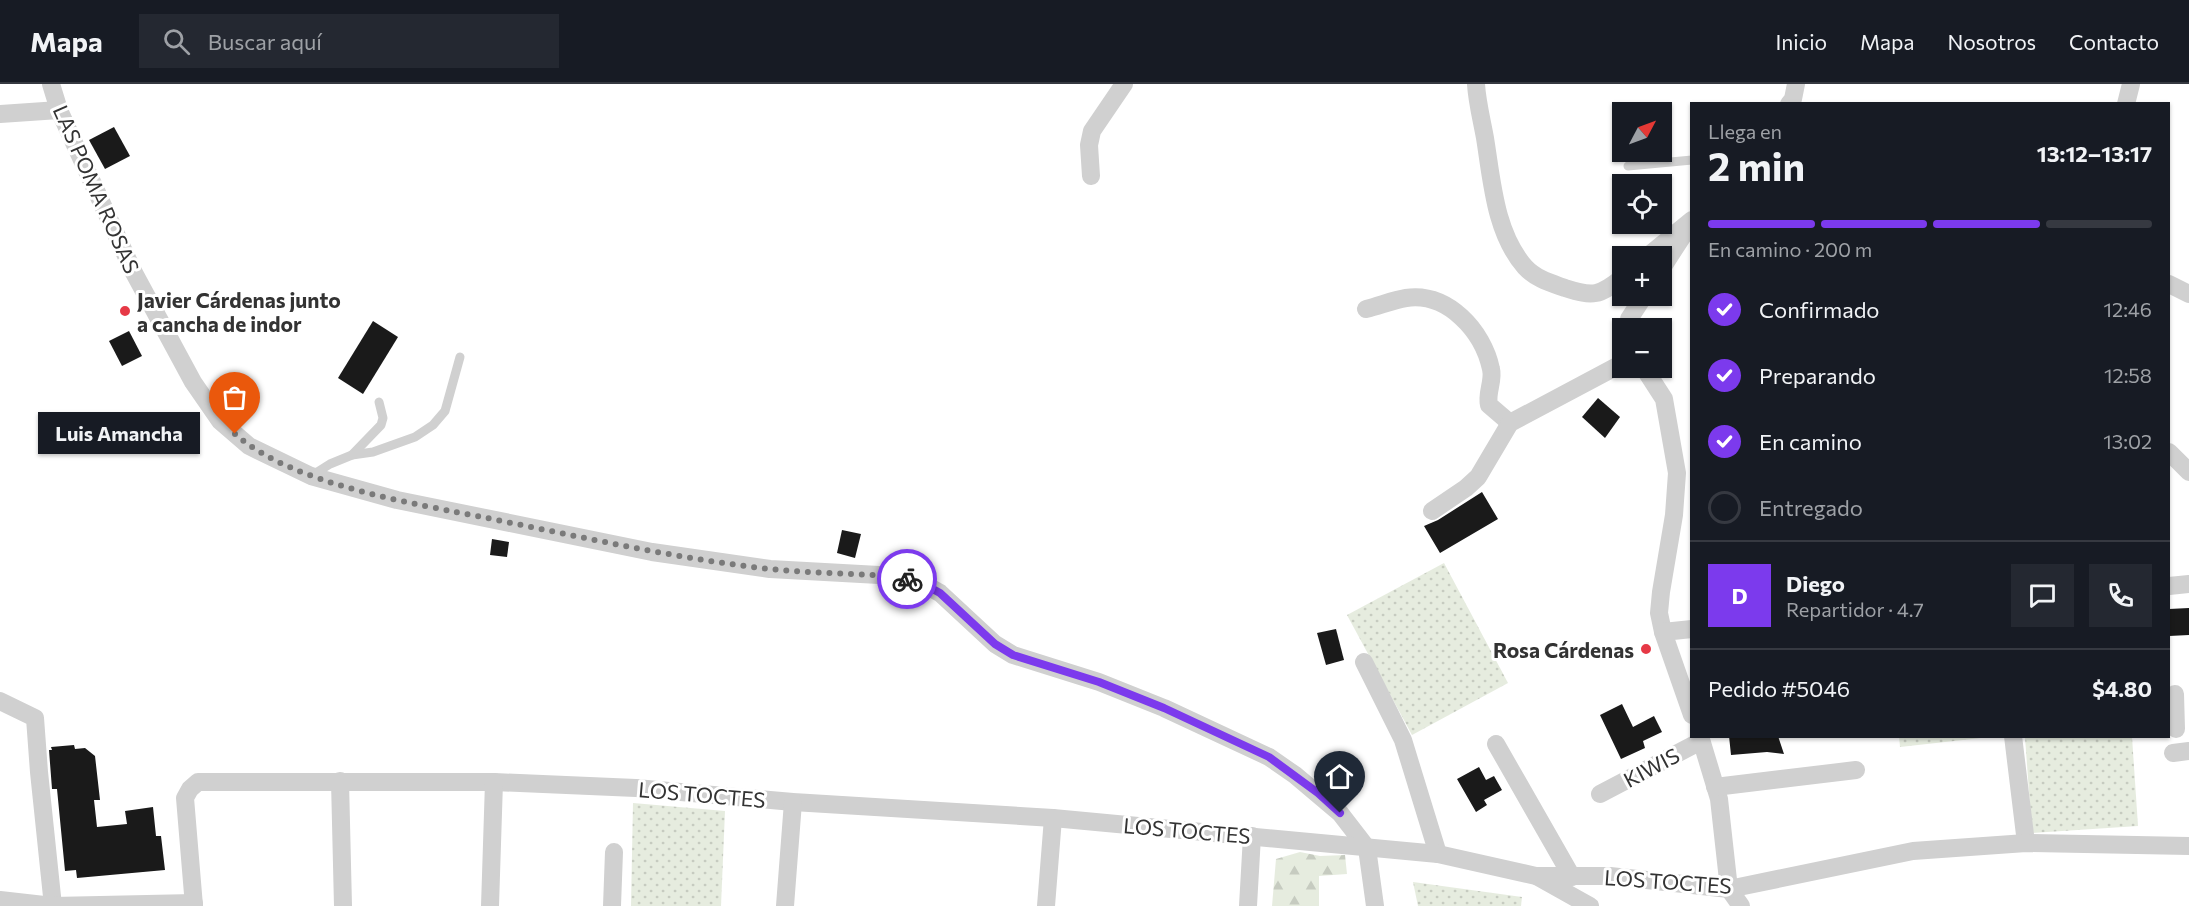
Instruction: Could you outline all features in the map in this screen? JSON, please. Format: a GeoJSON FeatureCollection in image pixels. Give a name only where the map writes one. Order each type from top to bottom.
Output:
{"type":"FeatureCollection","features":[{"type":"Feature","properties":{"kind":"street","name":"LAS POMA ROSAS"},"geometry":{"type":"LineString","coordinates":[[51,84],[59,110],[132,271],[193,382],[220,420],[249,446],[311,476],[397,500],[652,552],[770,569],[897,576],[920,582],[940,593],[995,644],[1013,655],[1099,682],[1164,708],[1269,757],[1318,793],[1340,813],[1368,848]]}},
{"type":"Feature","properties":{"kind":"street"},"geometry":{"type":"LineString","coordinates":[[1091,176],[1089,145],[1092,131],[1124,84]]}},
{"type":"Feature","properties":{"kind":"street"},"geometry":{"type":"LineString","coordinates":[[1476,84],[1499,218],[1516,254],[1526,268],[1539,279],[1585,294],[1596,294],[1612,286]]}},
{"type":"Feature","properties":{"kind":"street"},"geometry":{"type":"LineString","coordinates":[[2126,102],[2131,84]]}},
{"type":"Feature","properties":{"kind":"street"},"geometry":{"type":"LineString","coordinates":[[0,114],[59,110]]}},
{"type":"Feature","properties":{"kind":"street"},"geometry":{"type":"LineString","coordinates":[[1660,246],[1690,222]]}},
{"type":"Feature","properties":{"kind":"street"},"geometry":{"type":"LineString","coordinates":[[1672,252],[1690,223]]}},
{"type":"Feature","properties":{"kind":"street"},"geometry":{"type":"LineString","coordinates":[[2170,284],[2189,294]]}},
{"type":"Feature","properties":{"kind":"street"},"geometry":{"type":"LineString","coordinates":[[1366,309],[1407,298],[1429,299],[1453,309],[1469,323],[1482,344],[1491,370],[1489,405],[1510,423]]}},
{"type":"Feature","properties":{"kind":"street"},"geometry":{"type":"LineString","coordinates":[[1432,511],[1478,477],[1510,423],[1612,369]]}},
{"type":"Feature","properties":{"kind":"street"},"geometry":{"type":"LineString","coordinates":[[1650,378],[1664,399],[1684,471],[1674,515],[1659,614],[1690,709]]}},
{"type":"Feature","properties":{"kind":"street"},"geometry":{"type":"LineString","coordinates":[[2170,453],[2189,472]]}},
{"type":"Feature","properties":{"kind":"street"},"geometry":{"type":"LineString","coordinates":[[2170,586],[2189,584]]}},
{"type":"Feature","properties":{"kind":"street"},"geometry":{"type":"LineString","coordinates":[[1663,632],[1690,629]]}},
{"type":"Feature","properties":{"kind":"street"},"geometry":{"type":"LineString","coordinates":[[1364,662],[1403,740],[1438,854]]}},
{"type":"Feature","properties":{"kind":"street"},"geometry":{"type":"LineString","coordinates":[[2176,729],[2178,693]]}},
{"type":"Feature","properties":{"kind":"street"},"geometry":{"type":"LineString","coordinates":[[0,701],[35,718],[53,906]]}},
{"type":"Feature","properties":{"kind":"street"},"geometry":{"type":"LineString","coordinates":[[2013,738],[2026,843]]}},
{"type":"Feature","properties":{"kind":"street"},"geometry":{"type":"LineString","coordinates":[[1700,739],[1719,799],[1729,889],[1741,906]]}},
{"type":"Feature","properties":{"kind":"street","name":"KIWIS"},"geometry":{"type":"LineString","coordinates":[[1600,794],[1700,739]]}},
{"type":"Feature","properties":{"kind":"street"},"geometry":{"type":"LineString","coordinates":[[1496,744],[1572,877]]}},
{"type":"Feature","properties":{"kind":"street"},"geometry":{"type":"LineString","coordinates":[[1715,787],[1856,770]]}},
{"type":"Feature","properties":{"kind":"street","name":"LOS TOCTES"},"geometry":{"type":"LineString","coordinates":[[194,904],[185,798],[198,782],[494,782],[636,788],[793,802],[1053,818],[1438,854],[1536,876],[1610,876],[1729,889],[1913,851],[2026,843],[2189,846]]}},
{"type":"Feature","properties":{"kind":"street"},"geometry":{"type":"LineString","coordinates":[[340,782],[343,906]]}},
{"type":"Feature","properties":{"kind":"street"},"geometry":{"type":"LineString","coordinates":[[490,906],[494,782]]}},
{"type":"Feature","properties":{"kind":"street"},"geometry":{"type":"LineString","coordinates":[[785,906],[793,802]]}},
{"type":"Feature","properties":{"kind":"street"},"geometry":{"type":"LineString","coordinates":[[1046,906],[1053,818]]}},
{"type":"Feature","properties":{"kind":"street"},"geometry":{"type":"LineString","coordinates":[[1248,906],[1252,837]]}},
{"type":"Feature","properties":{"kind":"street"},"geometry":{"type":"LineString","coordinates":[[1368,848],[1375,906]]}},
{"type":"Feature","properties":{"kind":"street"},"geometry":{"type":"LineString","coordinates":[[612,906],[614,852]]}},
{"type":"Feature","properties":{"kind":"street"},"geometry":{"type":"LineString","coordinates":[[1536,876],[1590,906]]}},
{"type":"Feature","properties":{"kind":"street"},"geometry":{"type":"LineString","coordinates":[[0,900],[53,906],[194,904]]}},
{"type":"Feature","properties":{"kind":"lane"},"geometry":{"type":"LineString","coordinates":[[1628,166],[1690,160]]}},
{"type":"Feature","properties":{"kind":"lane"},"geometry":{"type":"LineString","coordinates":[[311,476],[330,464],[352,455],[373,452],[415,436],[433,425],[444,411],[460,357]]}},
{"type":"Feature","properties":{"kind":"lane"},"geometry":{"type":"LineString","coordinates":[[352,455],[381,425],[383,418],[379,402]]}},
{"type":"Feature","properties":{"kind":"green space"},"geometry":{"type":"Polygon","coordinates":[[[1444,563],[1508,683],[1412,735],[1347,615],[1444,563]]]}},
{"type":"Feature","properties":{"kind":"green space"},"geometry":{"type":"Polygon","coordinates":[[[1899,738],[1981,738],[1900,747],[1899,738]]]}},
{"type":"Feature","properties":{"kind":"green space"},"geometry":{"type":"Polygon","coordinates":[[[2025,738],[2132,738],[2138,826],[2032,833],[2025,738]]]}},
{"type":"Feature","properties":{"kind":"green space"},"geometry":{"type":"Polygon","coordinates":[[[633,803],[725,811],[721,906],[631,906],[633,803]]]}},
{"type":"Feature","properties":{"kind":"green space"},"geometry":{"type":"Polygon","coordinates":[[[1300,852],[1320,856],[1345,855],[1347,874],[1319,876],[1319,906],[1272,906],[1276,859],[1300,852]]]}},
{"type":"Feature","properties":{"kind":"green space"},"geometry":{"type":"Polygon","coordinates":[[[1413,882],[1522,897],[1521,906],[1418,906],[1413,882]]]}},
{"type":"Feature","properties":{"kind":"building"},"geometry":{"type":"Polygon","coordinates":[[[114,127],[130,156],[105,169],[89,140],[114,127]]]}},
{"type":"Feature","properties":{"kind":"building"},"geometry":{"type":"Polygon","coordinates":[[[373,321],[398,337],[363,394],[338,378],[373,321]]]}},
{"type":"Feature","properties":{"kind":"building"},"geometry":{"type":"Polygon","coordinates":[[[129,331],[142,356],[122,366],[109,341],[129,331]]]}},
{"type":"Feature","properties":{"kind":"building"},"geometry":{"type":"Polygon","coordinates":[[[1598,398],[1620,417],[1605,438],[1582,417],[1598,398]]]}},
{"type":"Feature","properties":{"kind":"building"},"geometry":{"type":"Polygon","coordinates":[[[1482,492],[1498,519],[1440,553],[1424,526],[1438,520],[1482,492]]]}},
{"type":"Feature","properties":{"kind":"building"},"geometry":{"type":"Polygon","coordinates":[[[842,530],[861,534],[855,558],[837,553],[842,530]]]}},
{"type":"Feature","properties":{"kind":"building"},"geometry":{"type":"Polygon","coordinates":[[[492,539],[509,542],[507,557],[490,555],[492,539]]]}},
{"type":"Feature","properties":{"kind":"building"},"geometry":{"type":"Polygon","coordinates":[[[2189,608],[2189,635],[2170,636],[2170,609],[2189,608]]]}},
{"type":"Feature","properties":{"kind":"building"},"geometry":{"type":"Polygon","coordinates":[[[1336,629],[1344,660],[1326,665],[1317,633],[1336,629]]]}},
{"type":"Feature","properties":{"kind":"building"},"geometry":{"type":"Polygon","coordinates":[[[1622,704],[1633,727],[1654,716],[1662,732],[1643,741],[1645,748],[1621,759],[1600,715],[1622,704]]]}},
{"type":"Feature","properties":{"kind":"building"},"geometry":{"type":"Polygon","coordinates":[[[1729,738],[1779,738],[1784,754],[1767,752],[1731,755],[1729,738]]]}},
{"type":"Feature","properties":{"kind":"building"},"geometry":{"type":"Polygon","coordinates":[[[74,745],[75,749],[85,748],[95,756],[100,800],[94,800],[97,827],[127,824],[125,811],[153,807],[156,836],[161,836],[165,870],[77,878],[76,870],[65,871],[57,789],[52,789],[49,750],[52,750],[51,747],[74,745]]]}},
{"type":"Feature","properties":{"kind":"building"},"geometry":{"type":"Polygon","coordinates":[[[1479,767],[1486,780],[1494,776],[1502,790],[1484,800],[1487,805],[1476,812],[1457,779],[1479,767]]]}},
{"type":"Feature","properties":{"kind":"way so far"},"geometry":{"type":"LineString","coordinates":[[235,434],[249,446],[311,476],[397,500],[652,552],[770,569],[897,576],[907,579]]}},
{"type":"Feature","properties":{"kind":"place","name":"Javier Cárdenas junto a cancha de indor"},"geometry":{"type":"Point","coordinates":[125,311]}},
{"type":"Feature","properties":{"kind":"place","name":"Luis Amancha"},"geometry":{"type":"Point","coordinates":[235,434]}},
{"type":"Feature","properties":{"kind":"place","name":"Rosa Cárdenas"},"geometry":{"type":"Point","coordinates":[1646,649]}},
{"type":"Feature","properties":{"kind":"route"},"geometry":{"type":"LineString","coordinates":[[907,579],[920,582],[940,593],[995,644],[1013,655],[1099,682],[1164,708],[1269,757],[1318,793],[1340,813]]}}]}
